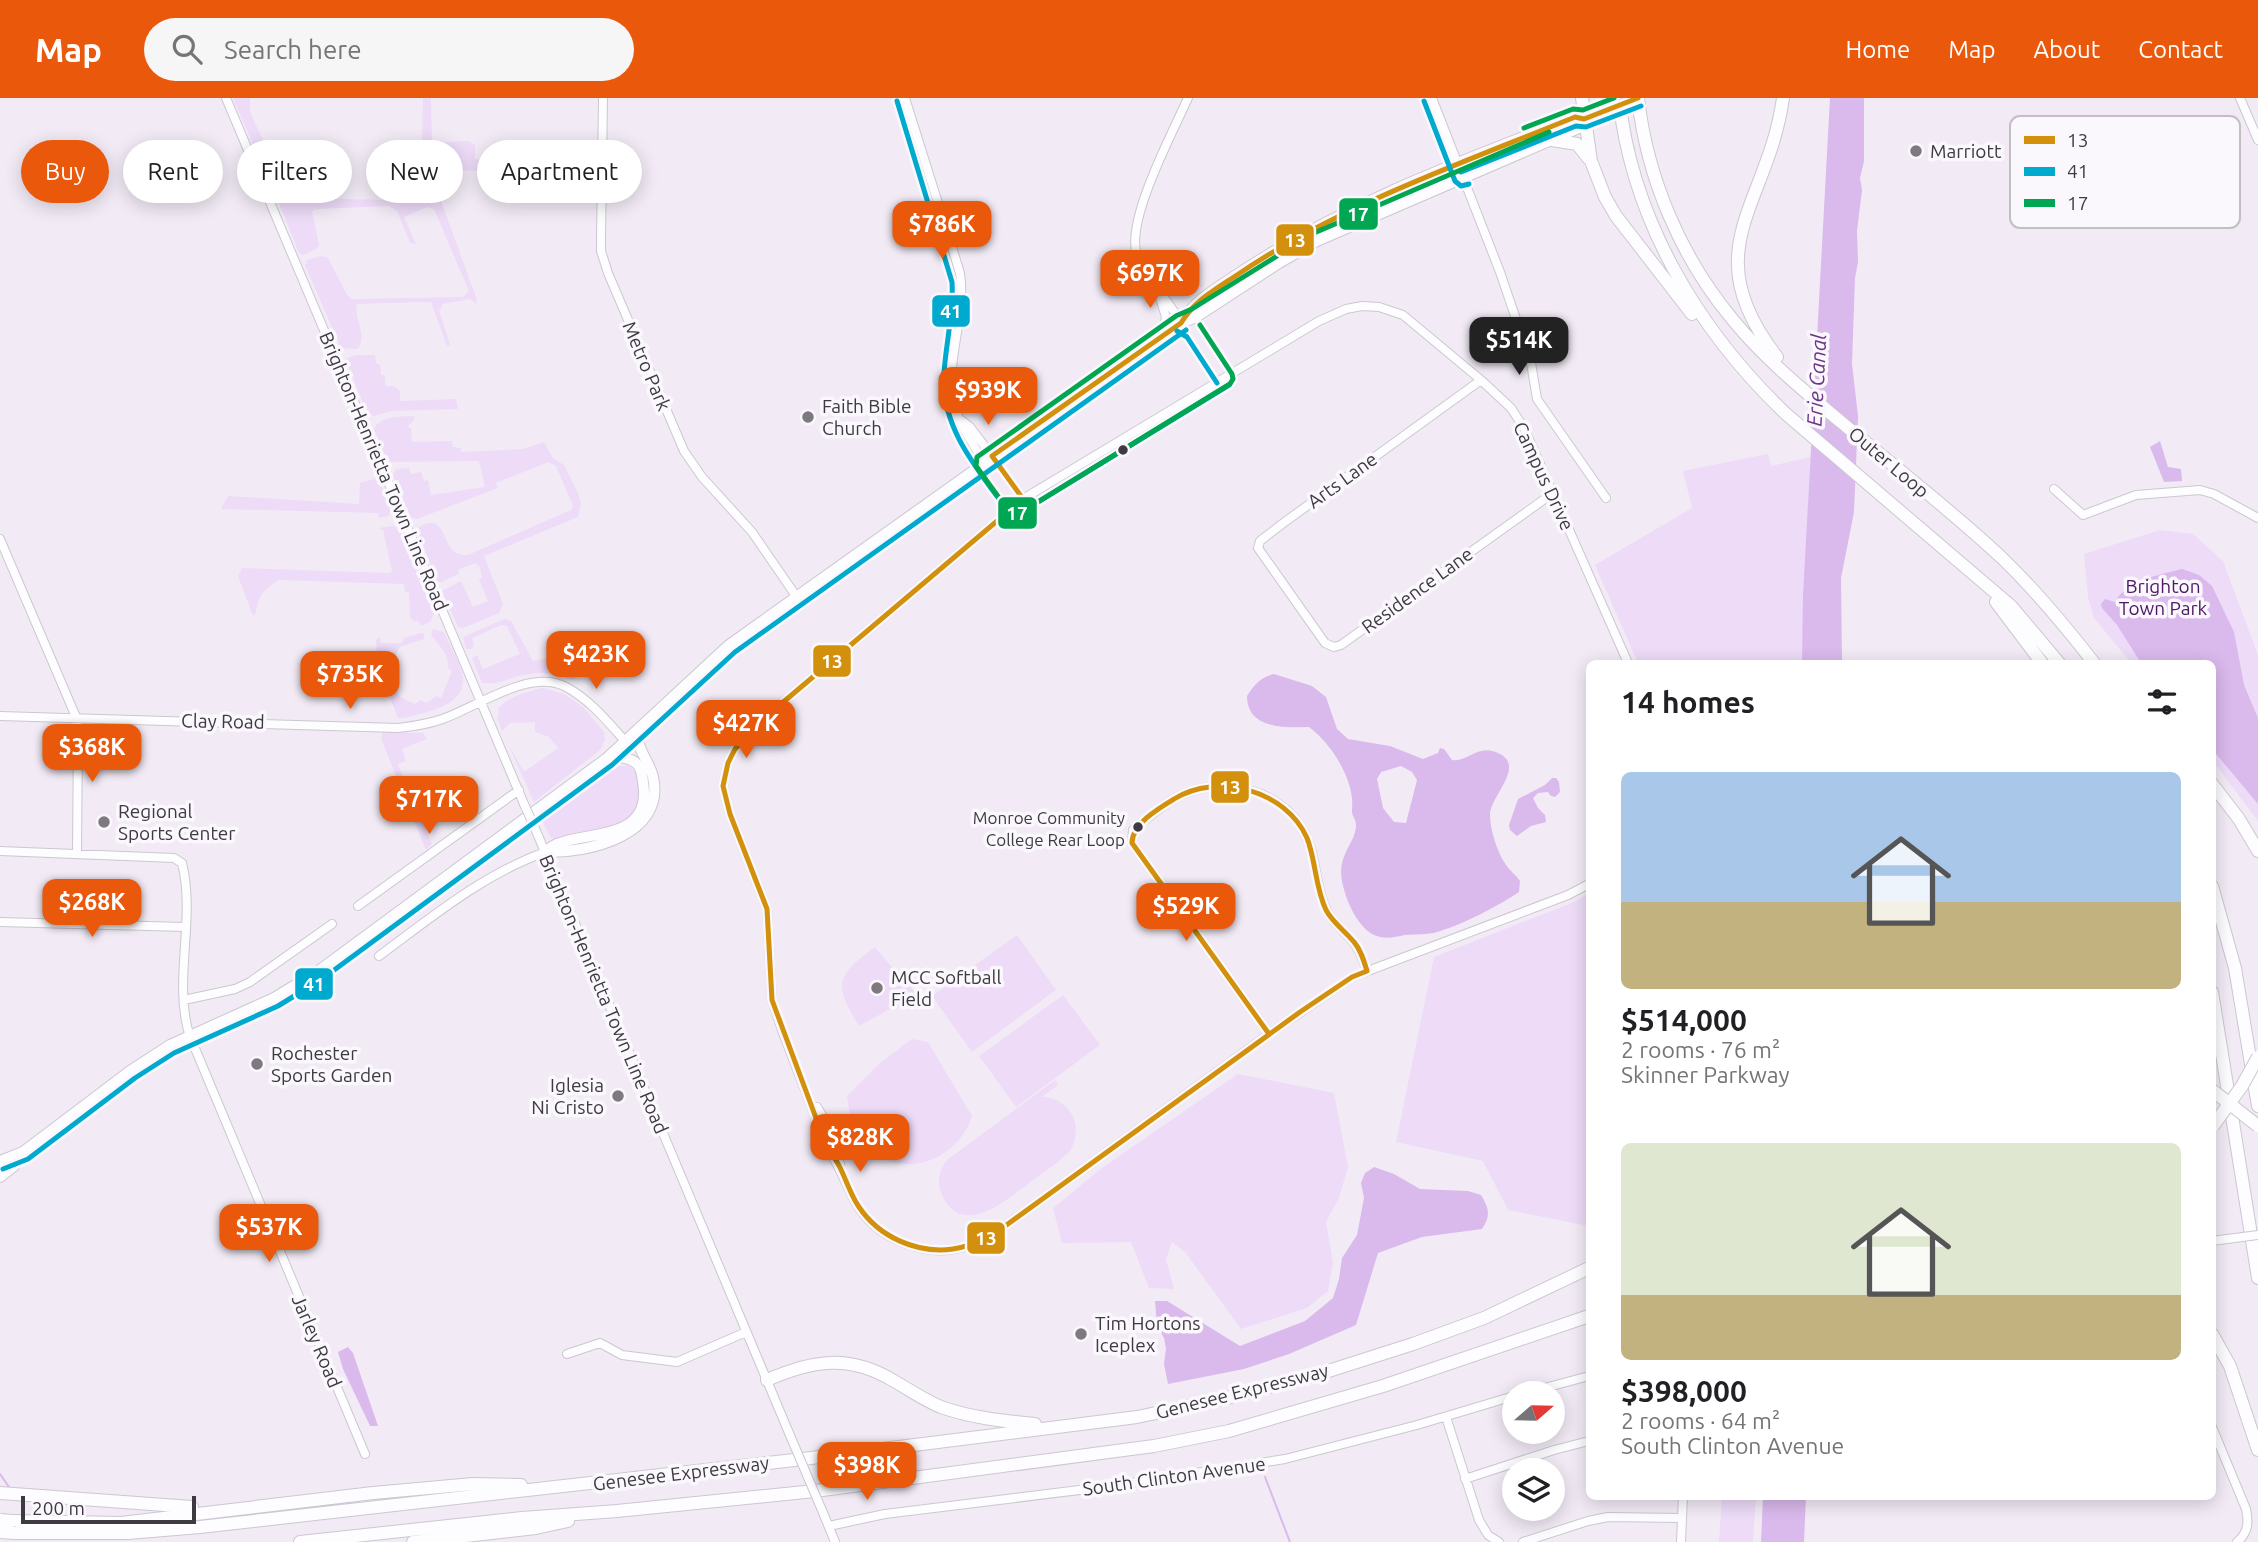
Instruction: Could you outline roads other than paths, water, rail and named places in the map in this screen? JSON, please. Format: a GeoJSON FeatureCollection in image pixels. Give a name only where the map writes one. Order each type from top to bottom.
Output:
{"type":"FeatureCollection","features":[{"type":"Feature","properties":{"kind":"highway"},"geometry":{"type":"LineString","coordinates":[[1582,98],[1589,118],[1594,172]]}},
{"type":"Feature","properties":{"kind":"highway","name":"Outer Loop"},"geometry":{"type":"LineString","coordinates":[[1619,98],[1627,148],[1639,189],[1669,261],[1721,343],[1786,414],[2011,606],[2056,660]]}},
{"type":"Feature","properties":{"kind":"highway"},"geometry":{"type":"LineString","coordinates":[[1640,98],[1653,167],[1675,228],[1700,275],[1731,319],[1789,374]]}},
{"type":"Feature","properties":{"kind":"highway"},"geometry":{"type":"LineString","coordinates":[[1783,98],[1772,146],[1742,226],[1737,259],[1746,307],[1766,343],[1789,374]]}},
{"type":"Feature","properties":{"kind":"highway"},"geometry":{"type":"LineString","coordinates":[[1552,140],[1569,142],[1581,148],[1588,157],[1613,211],[1710,337],[1747,379],[1786,414]]}},
{"type":"Feature","properties":{"kind":"highway","name":"Outer Loop"},"geometry":{"type":"LineString","coordinates":[[1789,374],[2004,560],[2058,618],[2092,660]]}},
{"type":"Feature","properties":{"kind":"highway"},"geometry":{"type":"LineString","coordinates":[[1929,534],[2000,607],[2040,660]]}},
{"type":"Feature","properties":{"kind":"highway"},"geometry":{"type":"LineString","coordinates":[[2004,560],[2102,660]]}},
{"type":"Feature","properties":{"kind":"highway"},"geometry":{"type":"LineString","coordinates":[[2216,789],[2233,809],[2258,851]]}},
{"type":"Feature","properties":{"kind":"highway"},"geometry":{"type":"LineString","coordinates":[[2216,900],[2235,968],[2258,1106]]}},
{"type":"Feature","properties":{"kind":"highway"},"geometry":{"type":"LineString","coordinates":[[2216,1017],[2258,1278]]}},
{"type":"Feature","properties":{"kind":"highway"},"geometry":{"type":"LineString","coordinates":[[2216,1123],[2242,1086],[2258,1057]]}},
{"type":"Feature","properties":{"kind":"highway"},"geometry":{"type":"LineString","coordinates":[[2216,1093],[2258,1126]]}},
{"type":"Feature","properties":{"kind":"highway","name":"Genesee Expressway"},"geometry":{"type":"LineString","coordinates":[[0,1532],[7,1527],[128,1533],[567,1486],[1137,1417],[1223,1399],[1319,1374],[1413,1344],[1484,1318],[1586,1269]]}},
{"type":"Feature","properties":{"kind":"highway","name":"Genesee Expressway"},"geometry":{"type":"LineString","coordinates":[[300,1542],[828,1489],[1154,1446],[1216,1433],[1383,1386],[1586,1317]]}},
{"type":"Feature","properties":{"kind":"highway"},"geometry":{"type":"LineString","coordinates":[[2216,1341],[2230,1366],[2258,1450]]}},
{"type":"Feature","properties":{"kind":"highway"},"geometry":{"type":"LineString","coordinates":[[767,1380],[810,1365],[843,1362],[873,1370],[922,1398],[971,1416],[1015,1422],[1074,1424]]}},
{"type":"Feature","properties":{"kind":"highway"},"geometry":{"type":"LineString","coordinates":[[7,1527],[121,1523],[252,1506],[473,1483],[567,1486]]}},
{"type":"Feature","properties":{"kind":"highway"},"geometry":{"type":"LineString","coordinates":[[0,1493],[174,1507],[252,1506]]}},
{"type":"Feature","properties":{"kind":"highway"},"geometry":{"type":"LineString","coordinates":[[413,1542],[536,1528],[617,1511]]}},
{"type":"Feature","properties":{"kind":"main road"},"geometry":{"type":"LineString","coordinates":[[0,1161],[23,1152],[130,1071],[189,1034],[274,998],[317,972],[607,758],[710,661],[796,596],[1181,323],[1196,317],[1317,241],[1552,140],[1579,128],[1589,118],[1640,98]]}},
{"type":"Feature","properties":{"kind":"main road"},"geometry":{"type":"LineString","coordinates":[[1181,323],[1190,308],[1272,251],[1352,209],[1575,117],[1589,118]]}},
{"type":"Feature","properties":{"kind":"main road"},"geometry":{"type":"LineString","coordinates":[[545,852],[561,852],[620,839],[641,823],[654,796],[653,779],[637,745],[636,732]]}},
{"type":"Feature","properties":{"kind":"main road"},"geometry":{"type":"LineString","coordinates":[[545,852],[558,843],[616,831],[633,820],[644,800],[642,775],[638,765],[622,757],[607,758]]}},
{"type":"Feature","properties":{"kind":"main road"},"geometry":{"type":"LineString","coordinates":[[0,1177],[14,1166],[23,1152]]}},
{"type":"Feature","properties":{"kind":"street","name":"Brighton-Henrietta Town Line Road"},"geometry":{"type":"LineString","coordinates":[[226,98],[835,1542]]}},
{"type":"Feature","properties":{"kind":"street","name":"Metro Park"},"geometry":{"type":"LineString","coordinates":[[603,98],[601,251],[608,273],[684,451],[702,477],[752,532],[796,596]]}},
{"type":"Feature","properties":{"kind":"street"},"geometry":{"type":"LineString","coordinates":[[905,98],[960,273],[961,300],[952,390],[954,404],[961,420],[970,428],[988,459]]}},
{"type":"Feature","properties":{"kind":"street"},"geometry":{"type":"LineString","coordinates":[[1161,337],[1164,305],[1137,257],[1134,242],[1136,224],[1188,98]]}},
{"type":"Feature","properties":{"kind":"street"},"geometry":{"type":"LineString","coordinates":[[1432,98],[1500,272],[1531,363],[1538,399],[1606,498]]}},
{"type":"Feature","properties":{"kind":"street"},"geometry":{"type":"LineString","coordinates":[[2240,98],[2258,140]]}},
{"type":"Feature","properties":{"kind":"street"},"geometry":{"type":"LineString","coordinates":[[1153,283],[1174,309],[1181,323]]}},
{"type":"Feature","properties":{"kind":"street","name":"Campus Drive"},"geometry":{"type":"LineString","coordinates":[[816,1129],[816,1118],[772,1000],[767,909],[730,814],[723,786],[728,763],[735,749],[807,681],[1023,499],[1319,321],[1346,309],[1362,306],[1379,307],[1403,315],[1511,408],[1524,428],[1627,660]]}},
{"type":"Feature","properties":{"kind":"street","name":"Arts Lane"},"geometry":{"type":"LineString","coordinates":[[1293,598],[1258,548],[1260,541],[1481,380]]}},
{"type":"Feature","properties":{"kind":"street"},"geometry":{"type":"LineString","coordinates":[[2054,489],[2083,515],[2136,495],[2200,490],[2214,494],[2258,518]]}},
{"type":"Feature","properties":{"kind":"street","name":"Residence Lane"},"geometry":{"type":"LineString","coordinates":[[1293,598],[1329,647],[1341,645],[1553,493]]}},
{"type":"Feature","properties":{"kind":"street"},"geometry":{"type":"LineString","coordinates":[[0,539],[76,717],[78,732],[77,854],[0,851]]}},
{"type":"Feature","properties":{"kind":"street","name":"Clay Road"},"geometry":{"type":"LineString","coordinates":[[0,716],[398,728],[445,718],[523,684],[535,682],[566,686],[625,741]]}},
{"type":"Feature","properties":{"kind":"street"},"geometry":{"type":"LineString","coordinates":[[1269,1034],[1131,839],[1137,827],[1181,795],[1197,789],[1239,789],[1254,791],[1286,808],[1303,828],[1308,839],[1324,906],[1358,948],[1367,971]]}},
{"type":"Feature","properties":{"kind":"street"},"geometry":{"type":"LineString","coordinates":[[358,906],[519,790]]}},
{"type":"Feature","properties":{"kind":"street"},"geometry":{"type":"LineString","coordinates":[[379,956],[476,885],[513,864],[545,852]]}},
{"type":"Feature","properties":{"kind":"street","name":"Jarley Road"},"geometry":{"type":"LineString","coordinates":[[77,854],[174,858],[181,863],[186,880],[184,1000],[189,1034],[365,1454]]}},
{"type":"Feature","properties":{"kind":"street"},"geometry":{"type":"LineString","coordinates":[[859,1208],[839,1160],[835,1143],[838,1132],[833,1125],[821,1124],[816,1129],[815,1140],[830,1153],[859,1208],[872,1225],[896,1240],[918,1248],[943,1250],[968,1246],[994,1234],[1352,977],[1568,895],[1586,886]]}},
{"type":"Feature","properties":{"kind":"street"},"geometry":{"type":"LineString","coordinates":[[0,922],[185,927]]}},
{"type":"Feature","properties":{"kind":"street"},"geometry":{"type":"LineString","coordinates":[[184,1000],[235,989],[250,982],[332,924]]}},
{"type":"Feature","properties":{"kind":"street","name":"Campus Drive"},"geometry":{"type":"LineString","coordinates":[[803,1081],[828,1123]]}},
{"type":"Feature","properties":{"kind":"street"},"geometry":{"type":"LineString","coordinates":[[823,1146],[835,1143]]}},
{"type":"Feature","properties":{"kind":"street"},"geometry":{"type":"LineString","coordinates":[[2216,1240],[2258,1235]]}},
{"type":"Feature","properties":{"kind":"street"},"geometry":{"type":"LineString","coordinates":[[567,1354],[600,1343],[622,1355],[677,1362],[746,1332]]}},
{"type":"Feature","properties":{"kind":"street"},"geometry":{"type":"LineString","coordinates":[[1565,1382],[1586,1377]]}},
{"type":"Feature","properties":{"kind":"street","name":"South Clinton Avenue"},"geometry":{"type":"LineString","coordinates":[[829,1527],[894,1512],[1112,1486],[1285,1459],[1502,1400]]}},
{"type":"Feature","properties":{"kind":"street"},"geometry":{"type":"LineString","coordinates":[[1446,1417],[1479,1520],[1488,1535],[1499,1542]]}},
{"type":"Feature","properties":{"kind":"street"},"geometry":{"type":"LineString","coordinates":[[2216,1437],[2246,1509],[2246,1530],[2237,1542]]}},
{"type":"Feature","properties":{"kind":"street"},"geometry":{"type":"LineString","coordinates":[[1465,1479],[1586,1442]]}},
{"type":"Feature","properties":{"kind":"street"},"geometry":{"type":"LineString","coordinates":[[1681,1542],[1683,1500]]}},
{"type":"Feature","properties":{"kind":"street"},"geometry":{"type":"LineString","coordinates":[[1523,1542],[1608,1517],[1682,1518]]}},
{"type":"Feature","properties":{"kind":"water","name":"Erie Canal"},"geometry":{"type":"Polygon","coordinates":[[[1830,98],[1864,98],[1864,161],[1860,178],[1862,190],[1857,231],[1858,262],[1852,364],[1858,416],[1854,512],[1841,578],[1842,660],[1802,660],[1803,596],[1830,98]]]}},
{"type":"Feature","properties":{"kind":"water"},"geometry":{"type":"Polygon","coordinates":[[[2160,441],[2168,467],[2181,469],[2182,481],[2164,482],[2150,447],[2160,441]]]}},
{"type":"Feature","properties":{"kind":"water"},"geometry":{"type":"Polygon","coordinates":[[[2182,569],[2199,575],[2212,586],[2234,632],[2244,685],[2258,718],[2258,804],[2216,754],[2216,660],[2139,660],[2117,625],[2102,608],[2101,604],[2105,599],[2115,602],[2127,588],[2154,576],[2182,569]]]}},
{"type":"Feature","properties":{"kind":"water"},"geometry":{"type":"Polygon","coordinates":[[[1274,674],[1312,686],[1326,697],[1337,729],[1348,739],[1390,746],[1423,759],[1438,753],[1440,748],[1444,749],[1452,760],[1486,750],[1503,756],[1508,762],[1509,770],[1492,806],[1490,820],[1500,854],[1520,881],[1519,892],[1479,915],[1429,934],[1386,938],[1374,935],[1362,926],[1346,895],[1341,872],[1356,825],[1346,775],[1334,753],[1309,727],[1269,724],[1253,715],[1247,696],[1258,682],[1274,674]],[[1401,766],[1381,772],[1377,779],[1383,808],[1394,822],[1406,823],[1417,780],[1412,772],[1401,766]]]}},
{"type":"Feature","properties":{"kind":"water"},"geometry":{"type":"Polygon","coordinates":[[[1552,778],[1559,782],[1560,792],[1555,797],[1548,792],[1538,793],[1533,798],[1545,815],[1546,822],[1531,826],[1517,836],[1510,830],[1509,825],[1518,799],[1545,785],[1552,778]]]}},
{"type":"Feature","properties":{"kind":"water"},"geometry":{"type":"Polygon","coordinates":[[[1374,1167],[1394,1174],[1420,1189],[1468,1191],[1481,1195],[1488,1212],[1487,1220],[1482,1229],[1422,1237],[1378,1253],[1356,1325],[1289,1354],[1244,1369],[1168,1384],[1164,1364],[1166,1349],[1157,1325],[1155,1301],[1167,1301],[1240,1346],[1305,1321],[1333,1298],[1342,1258],[1357,1235],[1364,1198],[1361,1183],[1365,1173],[1374,1167]]]}},
{"type":"Feature","properties":{"kind":"water"},"geometry":{"type":"Polygon","coordinates":[[[348,1347],[353,1353],[378,1426],[370,1426],[343,1369],[338,1352],[348,1347]]]}},
{"type":"Feature","properties":{"kind":"water"},"geometry":{"type":"Polygon","coordinates":[[[1763,1500],[1806,1500],[1804,1542],[1761,1542],[1763,1500]]]}},
{"type":"Feature","properties":{"kind":"waterway"},"geometry":{"type":"LineString","coordinates":[[0,1474],[9,1487]]}},
{"type":"Feature","properties":{"kind":"waterway"},"geometry":{"type":"LineString","coordinates":[[1265,1477],[1290,1542]]}},
{"type":"Feature","properties":{"kind":"place","name":"Marriott"},"geometry":{"type":"Point","coordinates":[1916,151]}},
{"type":"Feature","properties":{"kind":"place","name":"Faith Bible Church"},"geometry":{"type":"Point","coordinates":[808,417]}},
{"type":"Feature","properties":{"kind":"place","name":"Regional Sports Center"},"geometry":{"type":"Point","coordinates":[104,822]}},
{"type":"Feature","properties":{"kind":"place","name":"Monroe Community College Rear Loop"},"geometry":{"type":"Point","coordinates":[1138,827]}},
{"type":"Feature","properties":{"kind":"place","name":"MCC Softball Field"},"geometry":{"type":"Point","coordinates":[877,988]}},
{"type":"Feature","properties":{"kind":"place","name":"Rochester Sports Garden"},"geometry":{"type":"Point","coordinates":[257,1064]}},
{"type":"Feature","properties":{"kind":"place","name":"Iglesia Ni Cristo"},"geometry":{"type":"Point","coordinates":[618,1096]}},
{"type":"Feature","properties":{"kind":"place","name":"Tim Hortons Iceplex"},"geometry":{"type":"Point","coordinates":[1081,1334]}},
{"type":"Feature","properties":{"kind":"park label","name":"Brighton Town Park"},"geometry":{"type":"Point","coordinates":[2163,597]}}]}
